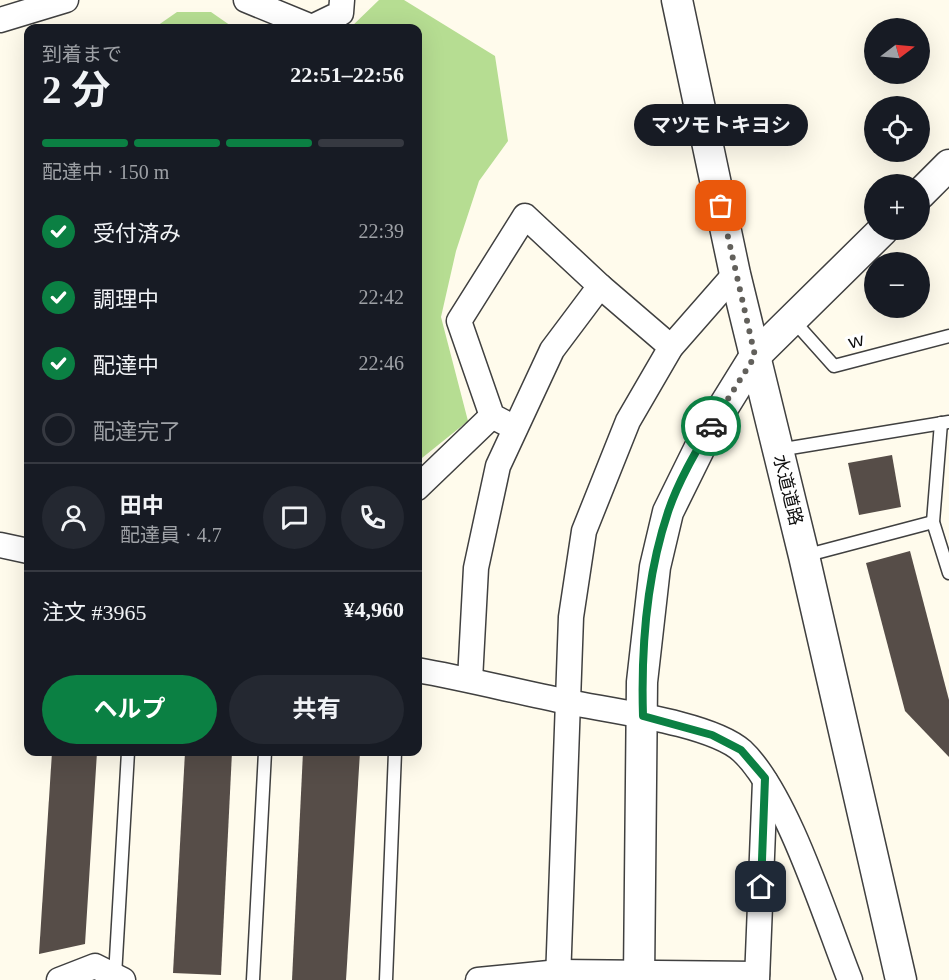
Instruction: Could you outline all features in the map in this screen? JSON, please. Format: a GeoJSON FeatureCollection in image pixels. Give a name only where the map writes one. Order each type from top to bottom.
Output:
{"type":"FeatureCollection","features":[{"type":"Feature","properties":{"kind":"street"},"geometry":{"type":"LineString","coordinates":[[1,17],[66,0]]}},
{"type":"Feature","properties":{"kind":"street"},"geometry":{"type":"LineString","coordinates":[[246,0],[305,24]]}},
{"type":"Feature","properties":{"kind":"street"},"geometry":{"type":"LineString","coordinates":[[318,24],[342,13],[342,0]]}},
{"type":"Feature","properties":{"kind":"street","name":"水道道路"},"geometry":{"type":"LineString","coordinates":[[677,0],[735,274],[804,556],[901,980]]}},
{"type":"Feature","properties":{"kind":"street"},"geometry":{"type":"LineString","coordinates":[[930,184],[949,165]]}},
{"type":"Feature","properties":{"kind":"street"},"geometry":{"type":"LineString","coordinates":[[515,428],[492,416],[459,321],[525,216],[600,286],[671,346]]}},
{"type":"Feature","properties":{"kind":"street"},"geometry":{"type":"LineString","coordinates":[[639,976],[642,682],[655,567],[668,512],[706,435],[755,356],[873,240]]}},
{"type":"Feature","properties":{"kind":"street"},"geometry":{"type":"LineString","coordinates":[[558,976],[571,616],[585,531],[628,421],[671,346],[735,274]]}},
{"type":"Feature","properties":{"kind":"street"},"geometry":{"type":"LineString","coordinates":[[470,680],[476,568],[498,466],[552,350],[600,286]]}},
{"type":"Feature","properties":{"kind":"street"},"geometry":{"type":"LineString","coordinates":[[422,483],[492,416]]}},
{"type":"Feature","properties":{"kind":"street"},"geometry":{"type":"LineString","coordinates":[[0,545],[24,550]]}},
{"type":"Feature","properties":{"kind":"street"},"geometry":{"type":"LineString","coordinates":[[422,671],[643,716],[712,735],[741,750],[765,778],[794,838],[850,980]]}},
{"type":"Feature","properties":{"kind":"street"},"geometry":{"type":"LineString","coordinates":[[478,980],[558,976],[757,977],[765,778]]}},
{"type":"Feature","properties":{"kind":"street"},"geometry":{"type":"LineString","coordinates":[[59,980],[95,966],[119,978]]}},
{"type":"Feature","properties":{"kind":"lane","name":"ｗ"},"geometry":{"type":"LineString","coordinates":[[791,318],[834,366],[949,336]]}},
{"type":"Feature","properties":{"kind":"lane"},"geometry":{"type":"LineString","coordinates":[[778,450],[945,422],[933,522],[949,573]]}},
{"type":"Feature","properties":{"kind":"lane"},"geometry":{"type":"LineString","coordinates":[[804,556],[933,522]]}},
{"type":"Feature","properties":{"kind":"lane"},"geometry":{"type":"LineString","coordinates":[[119,978],[128,756]]}},
{"type":"Feature","properties":{"kind":"lane"},"geometry":{"type":"LineString","coordinates":[[253,980],[265,756]]}},
{"type":"Feature","properties":{"kind":"lane"},"geometry":{"type":"LineString","coordinates":[[386,980],[395,756]]}},
{"type":"Feature","properties":{"kind":"green space"},"geometry":{"type":"Polygon","coordinates":[[[379,0],[404,0],[495,56],[508,141],[479,181],[456,251],[441,317],[468,421],[422,458],[422,24],[354,24],[379,0]]]}},
{"type":"Feature","properties":{"kind":"green space"},"geometry":{"type":"Polygon","coordinates":[[[177,12],[211,12],[228,24],[160,24],[177,12]]]}},
{"type":"Feature","properties":{"kind":"building"},"geometry":{"type":"Polygon","coordinates":[[[892,455],[901,507],[859,515],[848,463],[892,455]]]}},
{"type":"Feature","properties":{"kind":"building"},"geometry":{"type":"Polygon","coordinates":[[[910,551],[949,700],[949,757],[905,711],[866,563],[910,551]]]}},
{"type":"Feature","properties":{"kind":"building"},"geometry":{"type":"Polygon","coordinates":[[[52,756],[97,756],[85,944],[39,954],[52,756]]]}},
{"type":"Feature","properties":{"kind":"building"},"geometry":{"type":"Polygon","coordinates":[[[185,756],[232,756],[221,975],[173,973],[185,756]]]}},
{"type":"Feature","properties":{"kind":"building"},"geometry":{"type":"Polygon","coordinates":[[[303,756],[360,756],[346,980],[292,980],[303,756]]]}},
{"type":"Feature","properties":{"kind":"way so far"},"geometry":{"type":"LineString","coordinates":[[711,426],[755,356],[721,206]]}},
{"type":"Feature","properties":{"kind":"place","name":"マツモトキヨシ"},"geometry":{"type":"Point","coordinates":[721,206]}},
{"type":"Feature","properties":{"kind":"route"},"geometry":{"type":"LineString","coordinates":[[711,426],[684,474],[668,512],[655,567],[642,682],[643,716],[712,735],[741,750],[765,778],[761,887]]}}]}
